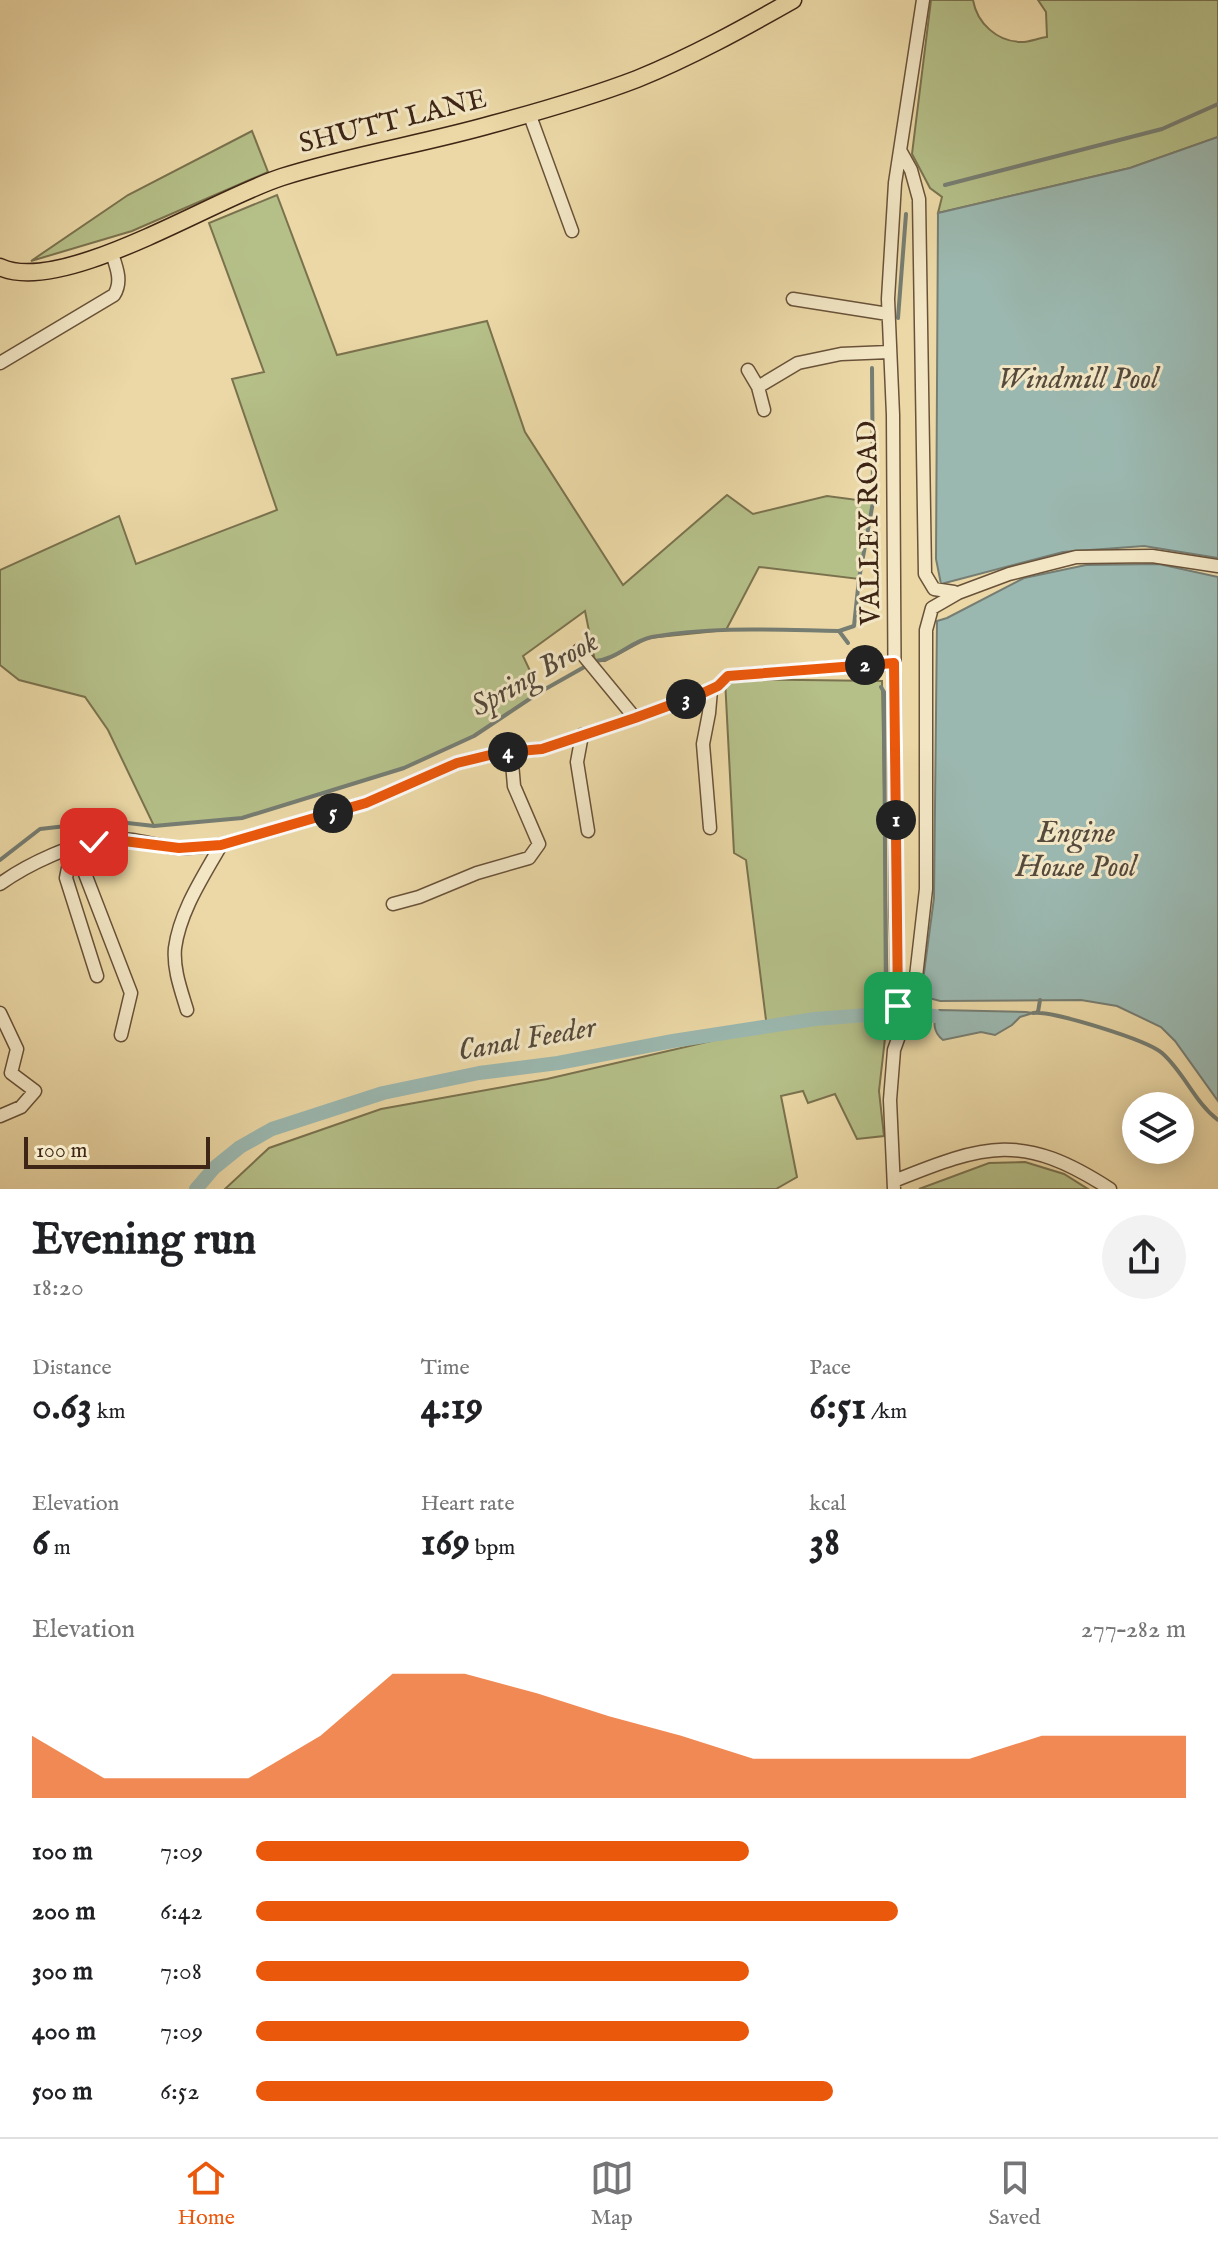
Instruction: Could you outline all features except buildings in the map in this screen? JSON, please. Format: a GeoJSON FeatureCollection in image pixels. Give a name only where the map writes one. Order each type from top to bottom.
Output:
{"type":"FeatureCollection","features":[{"type":"Feature","properties":{"kind":"main road","name":"SHUTT LANE"},"geometry":{"type":"LineString","coordinates":[[0,267],[18,274],[43,274],[74,266],[280,178],[529,113],[639,78],[712,45],[793,0]]}},
{"type":"Feature","properties":{"kind":"street","name":"VALLEY ROAD"},"geometry":{"type":"LineString","coordinates":[[894,1185],[890,1100],[894,1050],[902,1022],[898,1006],[893,415],[888,314],[895,183],[923,0]]}},
{"type":"Feature","properties":{"kind":"street"},"geometry":{"type":"LineString","coordinates":[[529,113],[572,231]]}},
{"type":"Feature","properties":{"kind":"street"},"geometry":{"type":"LineString","coordinates":[[901,152],[911,170],[919,199],[925,574],[934,589],[958,593]]}},
{"type":"Feature","properties":{"kind":"street"},"geometry":{"type":"LineString","coordinates":[[0,363],[114,295],[119,279],[111,251]]}},
{"type":"Feature","properties":{"kind":"street"},"geometry":{"type":"LineString","coordinates":[[793,299],[888,314]]}},
{"type":"Feature","properties":{"kind":"street"},"geometry":{"type":"LineString","coordinates":[[758,387],[798,363],[841,354],[889,352]]}},
{"type":"Feature","properties":{"kind":"street"},"geometry":{"type":"LineString","coordinates":[[748,370],[758,387],[764,410]]}},
{"type":"Feature","properties":{"kind":"street"},"geometry":{"type":"LineString","coordinates":[[902,1022],[914,994],[926,889],[926,630],[932,608],[958,593],[1052,561],[1076,557],[1152,556],[1218,566]]}},
{"type":"Feature","properties":{"kind":"street"},"geometry":{"type":"LineString","coordinates":[[579,650],[635,718]]}},
{"type":"Feature","properties":{"kind":"street"},"geometry":{"type":"LineString","coordinates":[[0,884],[17,871],[72,848],[108,839],[179,848],[221,845],[366,803],[457,763],[542,749],[635,718],[711,690],[728,676],[894,663]]}},
{"type":"Feature","properties":{"kind":"street"},"geometry":{"type":"LineString","coordinates":[[710,828],[703,744],[711,690]]}},
{"type":"Feature","properties":{"kind":"street"},"geometry":{"type":"LineString","coordinates":[[582,735],[577,762],[588,831]]}},
{"type":"Feature","properties":{"kind":"street"},"geometry":{"type":"LineString","coordinates":[[393,904],[419,897],[477,873],[529,858],[539,844],[514,786],[512,763],[520,751]]}},
{"type":"Feature","properties":{"kind":"street"},"geometry":{"type":"LineString","coordinates":[[94,842],[82,866],[131,993],[121,1035]]}},
{"type":"Feature","properties":{"kind":"street"},"geometry":{"type":"LineString","coordinates":[[187,1010],[177,975],[175,948],[190,901],[221,845]]}},
{"type":"Feature","properties":{"kind":"street"},"geometry":{"type":"LineString","coordinates":[[72,848],[66,878],[97,976]]}},
{"type":"Feature","properties":{"kind":"street"},"geometry":{"type":"LineString","coordinates":[[0,1013],[17,1049],[11,1073],[35,1091],[21,1107],[0,1116]]}},
{"type":"Feature","properties":{"kind":"street"},"geometry":{"type":"LineString","coordinates":[[894,1185],[976,1152],[1010,1148],[1063,1161],[1110,1189]]}},
{"type":"Feature","properties":{"kind":"green space"},"geometry":{"type":"Polygon","coordinates":[[[931,0],[973,0],[979,16],[990,30],[1004,39],[1022,42],[1047,37],[1046,12],[1038,0],[1218,0],[1218,137],[1130,168],[938,213],[942,197],[930,188],[912,154],[931,0]]]}},
{"type":"Feature","properties":{"kind":"green space"},"geometry":{"type":"Polygon","coordinates":[[[252,131],[268,172],[132,231],[31,261],[128,195],[252,131]]]}},
{"type":"Feature","properties":{"kind":"green space"},"geometry":{"type":"Polygon","coordinates":[[[277,195],[337,355],[487,321],[525,432],[623,585],[727,495],[753,514],[827,496],[873,502],[859,579],[759,567],[726,630],[648,638],[605,661],[595,661],[585,611],[523,656],[540,692],[474,736],[404,768],[242,818],[154,826],[108,730],[85,697],[19,680],[0,665],[0,570],[119,516],[136,564],[277,510],[232,379],[264,372],[209,223],[277,195]]]}},
{"type":"Feature","properties":{"kind":"green space"},"geometry":{"type":"Polygon","coordinates":[[[725,679],[882,681],[888,1012],[879,1091],[884,1136],[857,1139],[835,1094],[808,1103],[803,1091],[781,1096],[797,1177],[776,1189],[225,1189],[269,1148],[381,1109],[547,1079],[767,1028],[746,860],[734,853],[725,679]]]}},
{"type":"Feature","properties":{"kind":"green space"},"geometry":{"type":"Polygon","coordinates":[[[1025,1162],[1064,1174],[1088,1189],[919,1189],[989,1163],[1025,1162]]]}},
{"type":"Feature","properties":{"kind":"water","name":"Windmill Pool"},"geometry":{"type":"Polygon","coordinates":[[[1218,137],[1218,558],[1144,546],[1063,552],[941,584],[936,559],[938,213],[1130,168],[1218,137]]]}},
{"type":"Feature","properties":{"kind":"water","name":"Engine House Pool"},"geometry":{"type":"Polygon","coordinates":[[[1159,564],[1218,577],[1218,1101],[1175,1041],[1161,1027],[1117,1006],[1081,1000],[940,1001],[929,998],[922,988],[934,898],[937,621],[1024,578],[1086,565],[1159,564]]]}},
{"type":"Feature","properties":{"kind":"water"},"geometry":{"type":"Polygon","coordinates":[[[939,1010],[1033,1013],[1020,1017],[995,1035],[981,1032],[943,1040],[935,1026],[939,1010]]]}},
{"type":"Feature","properties":{"kind":"waterway"},"geometry":{"type":"LineString","coordinates":[[945,185],[1162,129],[1218,104]]}},
{"type":"Feature","properties":{"kind":"waterway"},"geometry":{"type":"LineString","coordinates":[[898,318],[906,214]]}},
{"type":"Feature","properties":{"kind":"waterway","name":"Spring Brook"},"geometry":{"type":"LineString","coordinates":[[0,860],[40,829],[110,821],[154,826],[242,818],[404,768],[474,736],[540,692],[595,661],[652,637],[722,630],[839,631],[854,626],[873,502],[872,368]]}},
{"type":"Feature","properties":{"kind":"waterway"},"geometry":{"type":"LineString","coordinates":[[839,631],[848,643]]}},
{"type":"Feature","properties":{"kind":"waterway"},"geometry":{"type":"LineString","coordinates":[[881,687],[884,692],[886,1012]]}},
{"type":"Feature","properties":{"kind":"waterway"},"geometry":{"type":"LineString","coordinates":[[1038,1012],[1040,1000]]}},
{"type":"Feature","properties":{"kind":"waterway","name":"Canal Feeder"},"geometry":{"type":"LineString","coordinates":[[196,1189],[214,1168],[240,1147],[272,1129],[383,1093],[479,1073],[558,1063],[673,1041],[815,1019],[893,1013]]}},
{"type":"Feature","properties":{"kind":"waterway"},"geometry":{"type":"LineString","coordinates":[[1033,1013],[1079,1021],[1153,1047],[1170,1061],[1218,1120]]}},
{"type":"Feature","properties":{"kind":"waterway","name":"Canal Feeder"},"geometry":{"type":"LineString","coordinates":[[913,1014],[935,1016]]}},
{"type":"Feature","properties":{"kind":"waterway"},"geometry":{"type":"LineString","coordinates":[[911,1030],[916,1015]]}},
{"type":"Feature","properties":{"kind":"route"},"geometry":{"type":"LineString","coordinates":[[94,842],[108,839],[179,848],[221,845],[366,803],[457,763],[498,753],[542,749],[635,718],[703,693],[718,686],[728,676],[894,663],[898,1006]]}}]}
